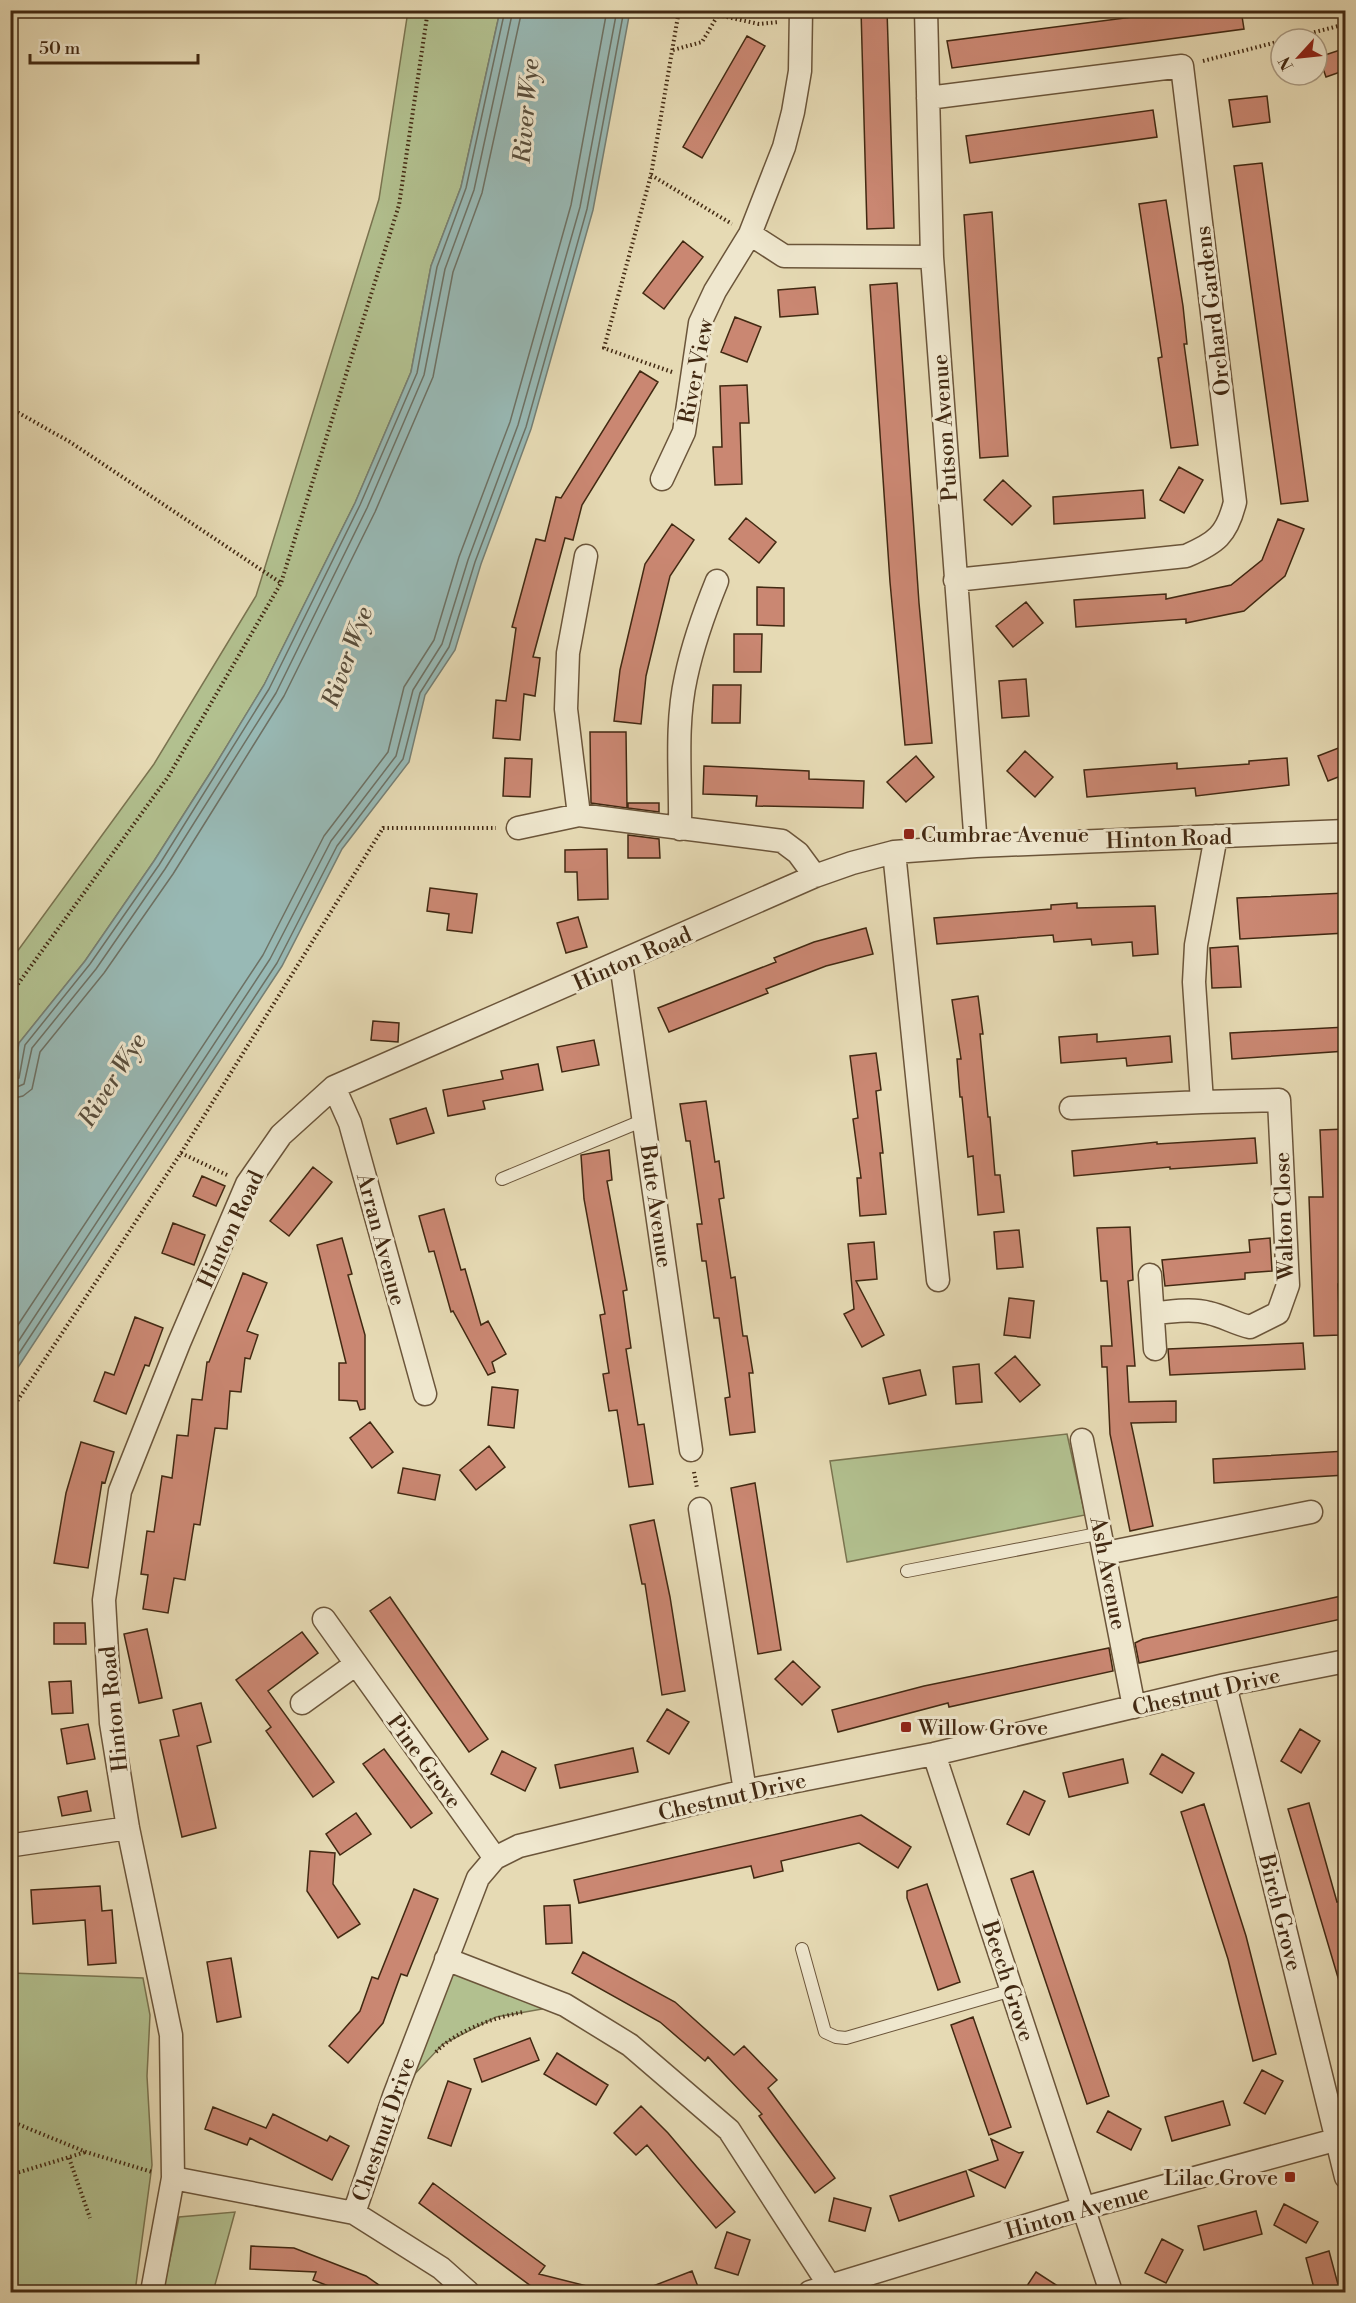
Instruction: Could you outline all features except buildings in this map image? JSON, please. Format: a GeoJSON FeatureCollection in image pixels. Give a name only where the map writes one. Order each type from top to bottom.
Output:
{"type":"FeatureCollection","features":[{"type":"Feature","properties":{"kind":"street","name":"Putson Avenue"},"geometry":{"type":"LineString","coordinates":[[926,10],[932,257],[975,846]]}},
{"type":"Feature","properties":{"kind":"street","name":"River View"},"geometry":{"type":"LineString","coordinates":[[662,479],[684,432],[700,323],[715,291],[750,234],[784,147],[800,71],[801,15]]}},
{"type":"Feature","properties":{"kind":"street"},"geometry":{"type":"LineString","coordinates":[[928,98],[1182,66]]}},
{"type":"Feature","properties":{"kind":"street","name":"Orchard Gardens"},"geometry":{"type":"LineString","coordinates":[[956,580],[1186,556],[1212,545],[1230,524],[1235,502],[1182,66]]}},
{"type":"Feature","properties":{"kind":"street"},"geometry":{"type":"LineString","coordinates":[[750,234],[784,256],[932,257]]}},
{"type":"Feature","properties":{"kind":"street"},"geometry":{"type":"LineString","coordinates":[[579,815],[566,709],[568,653],[586,556]]}},
{"type":"Feature","properties":{"kind":"street"},"geometry":{"type":"LineString","coordinates":[[680,829],[681,730],[686,679],[702,618],[717,581]]}},
{"type":"Feature","properties":{"kind":"street"},"geometry":{"type":"LineString","coordinates":[[518,828],[579,815],[782,841],[798,853],[815,876]]}},
{"type":"Feature","properties":{"kind":"street","name":"Hinton Road"},"geometry":{"type":"LineString","coordinates":[[152,2292],[173,2178],[171,2035],[128,1828],[111,1723],[104,1600],[120,1491],[179,1343],[248,1184],[281,1135],[334,1086],[621,963],[815,876],[852,863],[894,852],[975,846],[1346,831]]}},
{"type":"Feature","properties":{"kind":"street"},"geometry":{"type":"LineString","coordinates":[[1202,1102],[1194,982],[1196,945],[1216,836]]}},
{"type":"Feature","properties":{"kind":"street"},"geometry":{"type":"LineString","coordinates":[[894,852],[938,1280]]}},
{"type":"Feature","properties":{"kind":"street","name":"Bute Avenue"},"geometry":{"type":"LineString","coordinates":[[621,963],[691,1450]]}},
{"type":"Feature","properties":{"kind":"street","name":"Arran Avenue"},"geometry":{"type":"LineString","coordinates":[[334,1086],[350,1123],[425,1394]]}},
{"type":"Feature","properties":{"kind":"street","name":"Walton Close"},"geometry":{"type":"LineString","coordinates":[[1071,1108],[1279,1100],[1287,1285],[1278,1313],[1250,1327],[1227,1321],[1212,1313],[1192,1310],[1152,1313]]}},
{"type":"Feature","properties":{"kind":"street"},"geometry":{"type":"LineString","coordinates":[[1150,1275],[1155,1349]]}},
{"type":"Feature","properties":{"kind":"street","name":"Ash Avenue"},"geometry":{"type":"LineString","coordinates":[[1082,1440],[1104,1543],[1134,1707]]}},
{"type":"Feature","properties":{"kind":"street"},"geometry":{"type":"LineString","coordinates":[[700,1509],[745,1791]]}},
{"type":"Feature","properties":{"kind":"street"},"geometry":{"type":"LineString","coordinates":[[1104,1543],[1311,1512]]}},
{"type":"Feature","properties":{"kind":"street","name":"Pine Grove"},"geometry":{"type":"LineString","coordinates":[[324,1619],[495,1858]]}},
{"type":"Feature","properties":{"kind":"street","name":"Chestnut Drive"},"geometry":{"type":"LineString","coordinates":[[354,2213],[394,2096],[478,1878],[495,1858],[519,1846],[745,1791],[934,1754],[1225,1685],[1346,1661]]}},
{"type":"Feature","properties":{"kind":"street"},"geometry":{"type":"LineString","coordinates":[[302,1703],[356,1664]]}},
{"type":"Feature","properties":{"kind":"street","name":"Birch Grove"},"geometry":{"type":"LineString","coordinates":[[1225,1685],[1341,2138]]}},
{"type":"Feature","properties":{"kind":"street","name":"Beech Grove"},"geometry":{"type":"LineString","coordinates":[[934,1754],[1111,2292]]}},
{"type":"Feature","properties":{"kind":"street"},"geometry":{"type":"LineString","coordinates":[[14,1845],[128,1828]]}},
{"type":"Feature","properties":{"kind":"street"},"geometry":{"type":"LineString","coordinates":[[446,1959],[565,2005],[630,2045],[729,2130],[823,2290]]}},
{"type":"Feature","properties":{"kind":"street"},"geometry":{"type":"LineString","coordinates":[[1341,2138],[1346,2177]]}},
{"type":"Feature","properties":{"kind":"street","name":"Hinton Avenue"},"geometry":{"type":"LineString","coordinates":[[823,2290],[1084,2208],[1341,2138]]}},
{"type":"Feature","properties":{"kind":"street"},"geometry":{"type":"LineString","coordinates":[[173,2178],[354,2213],[441,2268],[468,2292]]}},
{"type":"Feature","properties":{"kind":"lane"},"geometry":{"type":"LineString","coordinates":[[502,1179],[644,1120]]}},
{"type":"Feature","properties":{"kind":"lane"},"geometry":{"type":"LineString","coordinates":[[907,1571],[1104,1543]]}},
{"type":"Feature","properties":{"kind":"lane"},"geometry":{"type":"LineString","coordinates":[[802,1949],[825,2032],[836,2037],[846,2037],[1012,1990]]}},
{"type":"Feature","properties":{"kind":"path"},"geometry":{"type":"LineString","coordinates":[[10,995],[168,777],[281,583],[399,205],[428,10]]}},
{"type":"Feature","properties":{"kind":"path"},"geometry":{"type":"LineString","coordinates":[[679,10],[651,175],[604,348],[693,380]]}},
{"type":"Feature","properties":{"kind":"path"},"geometry":{"type":"LineString","coordinates":[[673,50],[702,42],[717,13],[759,24],[801,15]]}},
{"type":"Feature","properties":{"kind":"path"},"geometry":{"type":"LineString","coordinates":[[1329,28],[1346,24]]}},
{"type":"Feature","properties":{"kind":"path"},"geometry":{"type":"LineString","coordinates":[[1182,66],[1269,44]]}},
{"type":"Feature","properties":{"kind":"path"},"geometry":{"type":"LineString","coordinates":[[651,175],[750,234]]}},
{"type":"Feature","properties":{"kind":"path"},"geometry":{"type":"LineString","coordinates":[[10,408],[70,442],[281,583]]}},
{"type":"Feature","properties":{"kind":"path"},"geometry":{"type":"LineString","coordinates":[[10,1412],[181,1153],[383,828],[518,828]]}},
{"type":"Feature","properties":{"kind":"path"},"geometry":{"type":"LineString","coordinates":[[181,1153],[248,1184]]}},
{"type":"Feature","properties":{"kind":"path"},"geometry":{"type":"LineString","coordinates":[[691,1450],[700,1509]]}},
{"type":"Feature","properties":{"kind":"path"},"geometry":{"type":"LineString","coordinates":[[435,2053],[443,2044],[496,2017],[531,2011]]}},
{"type":"Feature","properties":{"kind":"path"},"geometry":{"type":"LineString","coordinates":[[10,2121],[87,2152],[173,2178]]}},
{"type":"Feature","properties":{"kind":"path"},"geometry":{"type":"LineString","coordinates":[[10,2175],[87,2152]]}},
{"type":"Feature","properties":{"kind":"path"},"geometry":{"type":"LineString","coordinates":[[69,2158],[90,2218]]}},
{"type":"Feature","properties":{"kind":"green space"},"geometry":{"type":"Polygon","coordinates":[[[408,11],[500,11],[461,187],[431,266],[411,372],[355,503],[264,685],[154,861],[85,961],[19,1043],[11,1094],[11,960],[154,764],[256,596],[379,199],[408,11]]]}},
{"type":"Feature","properties":{"kind":"green space"},"geometry":{"type":"Polygon","coordinates":[[[1067,1434],[1085,1515],[847,1562],[830,1461],[1067,1434]]]}},
{"type":"Feature","properties":{"kind":"green space"},"geometry":{"type":"Polygon","coordinates":[[[446,1959],[565,2005],[496,2017],[443,2044],[394,2096],[446,1959]]]}},
{"type":"Feature","properties":{"kind":"green space"},"geometry":{"type":"Polygon","coordinates":[[[11,1973],[143,1978],[150,2015],[147,2076],[152,2165],[135,2292],[11,2292],[11,1973]]]}},
{"type":"Feature","properties":{"kind":"green space"},"geometry":{"type":"Polygon","coordinates":[[[235,2212],[213,2292],[163,2292],[179,2217],[235,2212]]]}},
{"type":"Feature","properties":{"kind":"water","name":"River Wye"},"geometry":{"type":"Polygon","coordinates":[[[500,11],[630,11],[593,210],[531,429],[481,564],[455,650],[425,695],[409,762],[342,849],[282,966],[11,1378],[10,1094],[19,1043],[85,961],[154,861],[214,767],[264,685],[355,503],[411,372],[431,266],[461,187],[500,11]]]}},
{"type":"Feature","properties":{"kind":"place","name":"Cumbrae Avenue"},"geometry":{"type":"Point","coordinates":[909,834]}},
{"type":"Feature","properties":{"kind":"place","name":"Willow Grove"},"geometry":{"type":"Point","coordinates":[906,1727]}},
{"type":"Feature","properties":{"kind":"place","name":"Lilac Grove"},"geometry":{"type":"Point","coordinates":[1290,2177]}}]}
